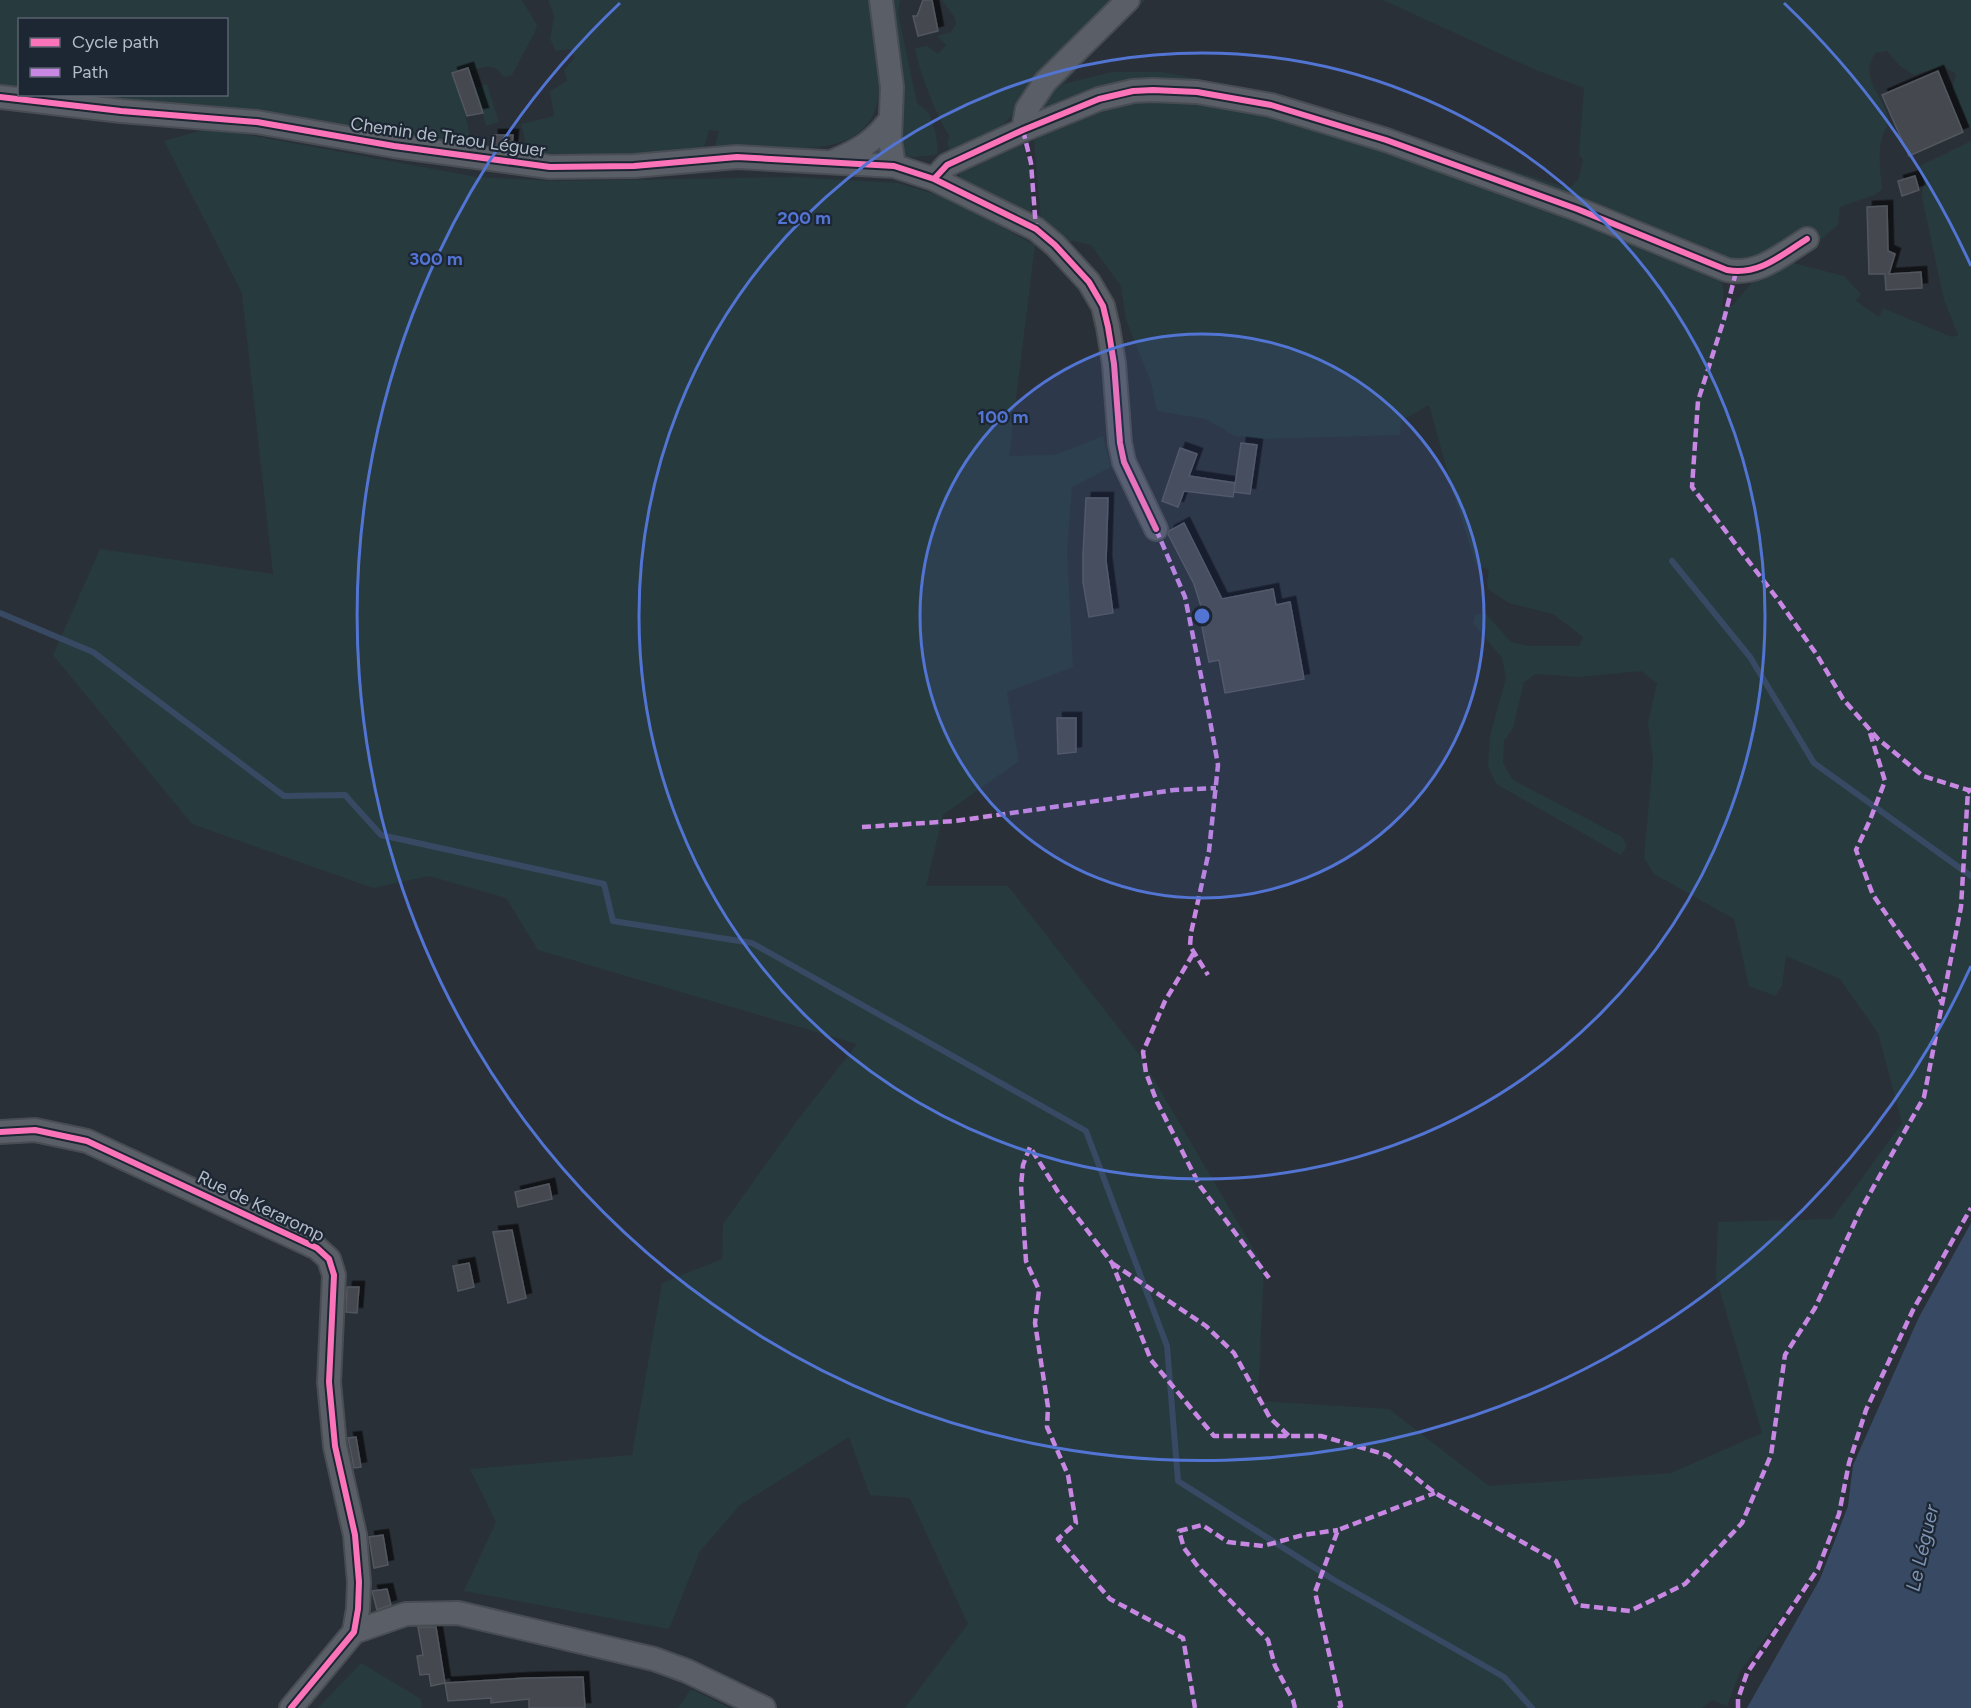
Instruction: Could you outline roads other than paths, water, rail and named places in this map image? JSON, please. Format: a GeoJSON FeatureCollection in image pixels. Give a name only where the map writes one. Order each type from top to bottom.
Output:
{"type":"FeatureCollection","features":[{"type":"Feature","properties":{"kind":"street"},"geometry":{"type":"LineString","coordinates":[[881,0],[892,87],[890,140],[894,166]]}},
{"type":"Feature","properties":{"kind":"street"},"geometry":{"type":"LineString","coordinates":[[1023,130],[1027,109],[1045,82],[1128,0]]}},
{"type":"Feature","properties":{"kind":"street"},"geometry":{"type":"LineString","coordinates":[[934,178],[946,165],[1099,99],[1133,91],[1174,90],[1217,94],[1271,105],[1386,140],[1577,209],[1727,270],[1745,272],[1757,270],[1807,239]]}},
{"type":"Feature","properties":{"kind":"street","name":"Chemin de Traou Léguer"},"geometry":{"type":"LineString","coordinates":[[0,97],[122,111],[257,122],[394,146],[550,167],[634,166],[737,157],[894,166],[934,178],[1036,229],[1055,245],[1089,282],[1103,306],[1108,327],[1114,364],[1119,443],[1124,462],[1156,529]]}},
{"type":"Feature","properties":{"kind":"street"},"geometry":{"type":"LineString","coordinates":[[830,162],[866,146],[879,136],[890,120]]}},
{"type":"Feature","properties":{"kind":"street","name":"Rue de Keraromp"},"geometry":{"type":"LineString","coordinates":[[0,1132],[34,1130],[87,1141],[317,1248],[329,1259],[334,1275],[329,1382],[335,1446],[355,1535],[359,1582],[354,1632]]}},
{"type":"Feature","properties":{"kind":"street"},"geometry":{"type":"LineString","coordinates":[[291,1708],[354,1632],[406,1614],[458,1613],[654,1659],[687,1671],[764,1708]]}},
{"type":"Feature","properties":{"kind":"water","name":"Le Léguer"},"geometry":{"type":"Polygon","coordinates":[[[1971,1223],[1971,1708],[1747,1708],[1820,1579],[1848,1506],[1853,1465],[1919,1317],[1971,1223]]]}},
{"type":"Feature","properties":{"kind":"waterway"},"geometry":{"type":"LineString","coordinates":[[1672,561],[1750,657],[1814,763],[1971,876]]}},
{"type":"Feature","properties":{"kind":"waterway"},"geometry":{"type":"LineString","coordinates":[[0,613],[93,652],[284,796],[345,795],[381,835],[604,884],[613,921],[752,943],[1086,1131],[1167,1346],[1178,1481],[1334,1580],[1504,1677],[1532,1708]]}}]}
